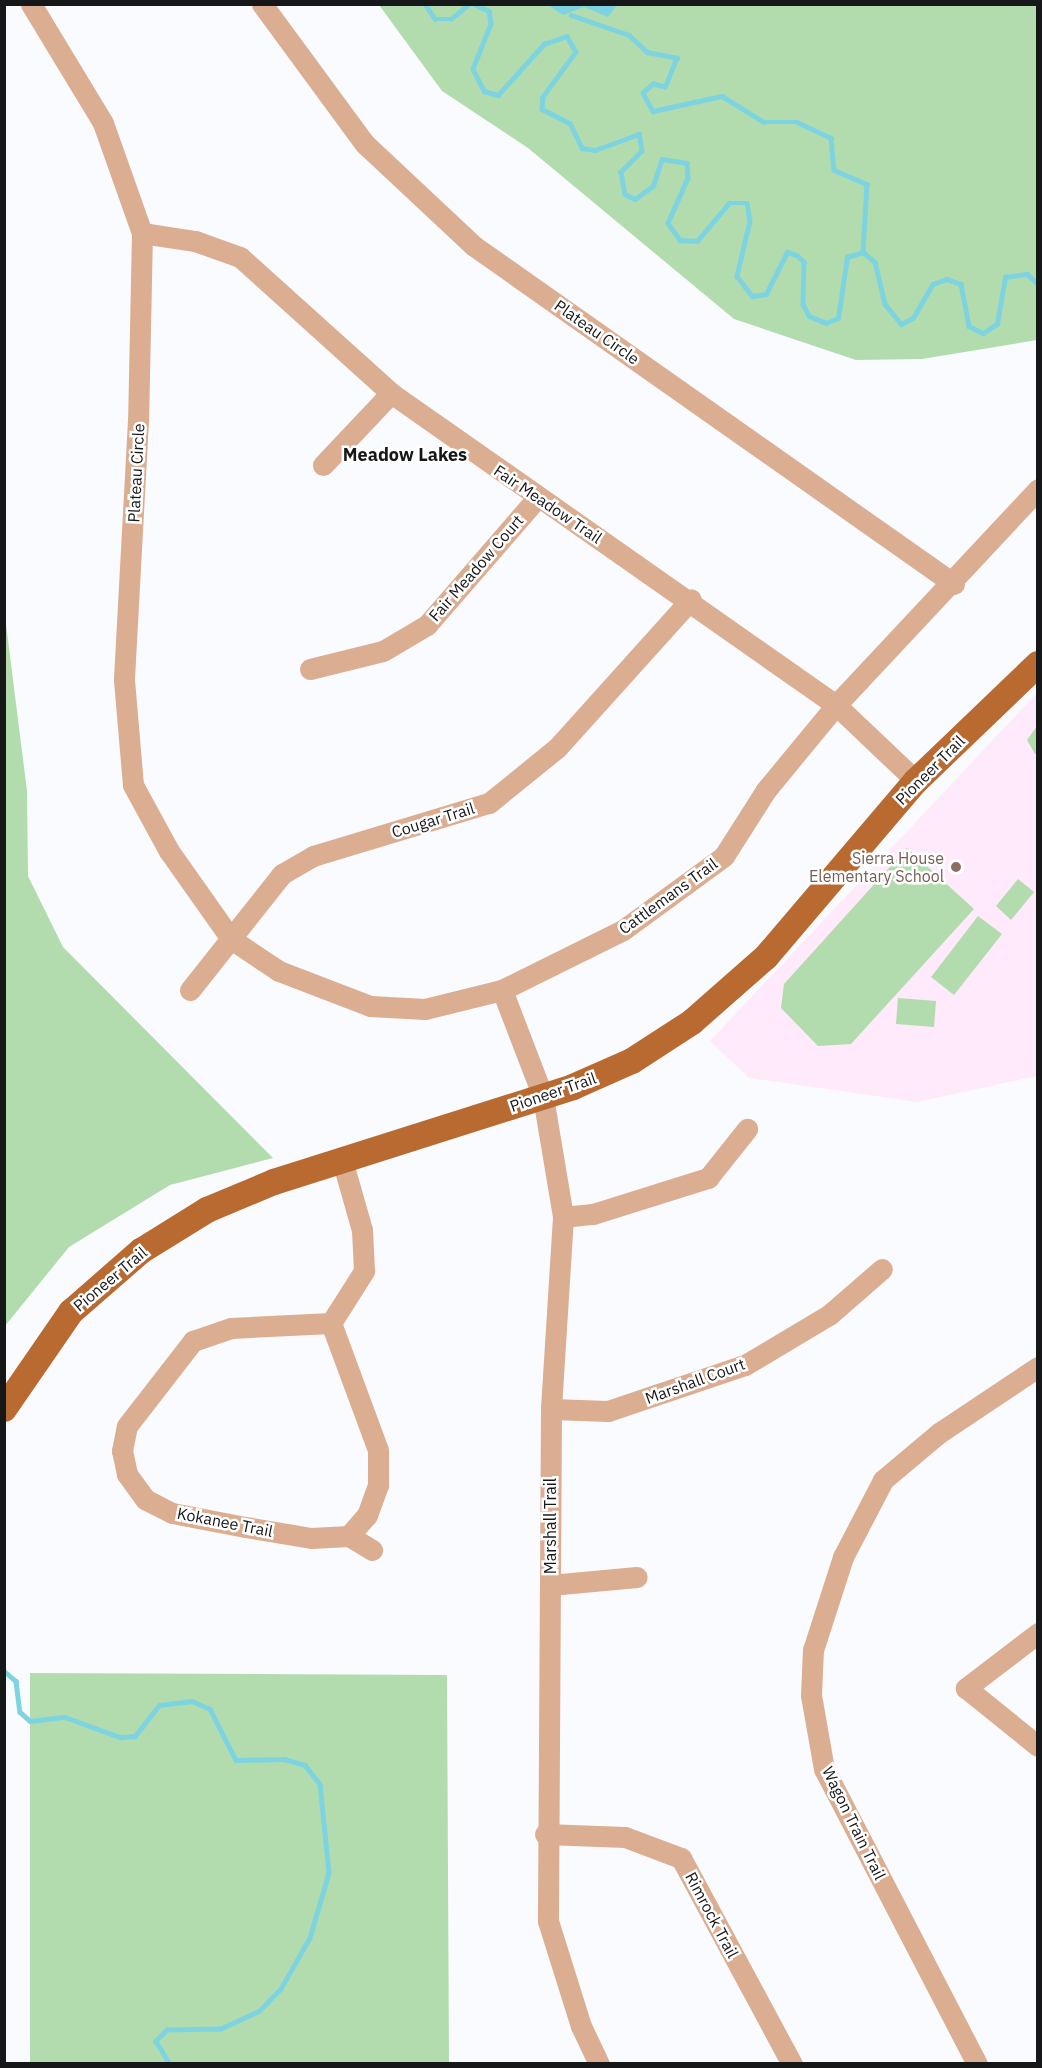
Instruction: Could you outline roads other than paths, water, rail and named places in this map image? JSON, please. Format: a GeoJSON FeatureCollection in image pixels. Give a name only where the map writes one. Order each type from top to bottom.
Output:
{"type":"FeatureCollection","features":[{"type":"Feature","properties":{"kind":"main road","name":"Pioneer Trail"},"geometry":{"type":"LineString","coordinates":[[4,1409],[26,1371],[71,1312],[141,1251],[239,1195],[543,1097],[632,1061],[721,999],[815,902],[916,781],[1038,664]]}},
{"type":"Feature","properties":{"kind":"street","name":"Plateau Circle"},"geometry":{"type":"LineString","coordinates":[[31,4],[103,123],[141,233],[138,420],[124,680],[133,785],[169,851],[231,939]]}},
{"type":"Feature","properties":{"kind":"street","name":"Plateau Circle"},"geometry":{"type":"LineString","coordinates":[[262,4],[365,144],[474,246],[954,584]]}},
{"type":"Feature","properties":{"kind":"street","name":"Fair Meadow Trail"},"geometry":{"type":"LineString","coordinates":[[141,233],[195,241],[240,257],[391,393],[537,498],[691,599],[836,705],[916,781]]}},
{"type":"Feature","properties":{"kind":"street"},"geometry":{"type":"LineString","coordinates":[[323,465],[391,393]]}},
{"type":"Feature","properties":{"kind":"street","name":"Cattlemans Trail"},"geometry":{"type":"LineString","coordinates":[[231,939],[279,971],[370,1006],[425,1009],[502,990],[623,930],[724,856],[766,790],[836,705],[954,584],[1038,489]]}},
{"type":"Feature","properties":{"kind":"street","name":"Fair Meadow Court"},"geometry":{"type":"LineString","coordinates":[[310,669],[383,651],[427,625],[537,498]]}},
{"type":"Feature","properties":{"kind":"street","name":"Cougar Trail"},"geometry":{"type":"LineString","coordinates":[[190,990],[282,874],[313,856],[489,803],[557,748],[691,599]]}},
{"type":"Feature","properties":{"kind":"street","name":"Marshall Trail"},"geometry":{"type":"LineString","coordinates":[[502,990],[543,1097],[563,1217],[551,1409],[545,1834],[548,1921],[581,2026],[599,2064]]}},
{"type":"Feature","properties":{"kind":"street"},"geometry":{"type":"LineString","coordinates":[[563,1217],[593,1214],[708,1178],[747,1129]]}},
{"type":"Feature","properties":{"kind":"street"},"geometry":{"type":"LineString","coordinates":[[342,1160],[362,1230],[364,1271],[331,1323],[378,1450],[378,1485],[367,1515],[349,1536],[372,1550]]}},
{"type":"Feature","properties":{"kind":"street","name":"Marshall Court"},"geometry":{"type":"LineString","coordinates":[[551,1409],[608,1411],[745,1365],[829,1315],[882,1269]]}},
{"type":"Feature","properties":{"kind":"street","name":"Kokanee Trail"},"geometry":{"type":"LineString","coordinates":[[331,1323],[231,1328],[193,1341],[146,1395],[127,1426],[122,1451],[127,1474],[145,1499],[172,1513],[311,1538],[349,1536]]}},
{"type":"Feature","properties":{"kind":"street","name":"Wagon Train Trail"},"geometry":{"type":"LineString","coordinates":[[977,2064],[825,1769],[811,1695],[813,1650],[843,1557],[883,1480],[939,1433],[1038,1367]]}},
{"type":"Feature","properties":{"kind":"street"},"geometry":{"type":"LineString","coordinates":[[550,1585],[638,1577]]}},
{"type":"Feature","properties":{"kind":"street"},"geometry":{"type":"LineString","coordinates":[[1038,1633],[966,1688],[1038,1746]]}},
{"type":"Feature","properties":{"kind":"street","name":"Rimrock Trail"},"geometry":{"type":"LineString","coordinates":[[545,1834],[625,1837],[681,1858],[792,2064]]}},
{"type":"Feature","properties":{"kind":"water"},"geometry":{"type":"Polygon","coordinates":[[[548,5],[617,5],[608,17],[584,7],[563,15],[548,5]]]}},
{"type":"Feature","properties":{"kind":"waterway"},"geometry":{"type":"LineString","coordinates":[[425,4],[435,19],[451,19],[469,4]]}},
{"type":"Feature","properties":{"kind":"waterway"},"geometry":{"type":"LineString","coordinates":[[474,4],[489,11],[491,24],[473,69],[484,91],[498,95],[544,44],[567,36],[576,52],[543,97],[542,109],[570,123],[582,148],[595,150],[639,134],[642,151],[621,172],[625,194],[635,199],[653,186],[662,159],[687,163],[688,178],[668,223],[680,240],[697,241],[729,203],[747,203],[750,221],[737,276],[752,296],[766,294],[787,252],[797,255],[804,262],[803,304],[809,316],[826,323],[838,318],[847,257],[863,252],[875,262],[885,304],[901,324],[913,318],[933,284],[947,279],[961,284],[969,326],[983,333],[997,324],[1005,277],[1027,274],[1038,284]]}},
{"type":"Feature","properties":{"kind":"waterway"},"geometry":{"type":"LineString","coordinates":[[571,15],[629,35],[647,52],[677,58],[665,87],[653,84],[643,93],[653,111],[722,96],[764,122],[797,122],[831,138],[834,170],[867,184],[863,252]]}},
{"type":"Feature","properties":{"kind":"waterway"},"geometry":{"type":"LineString","coordinates":[[4,1671],[16,1681],[20,1712],[30,1721],[65,1717],[120,1737],[135,1736],[159,1705],[192,1701],[210,1709],[236,1760],[284,1759],[305,1765],[320,1784],[329,1873],[310,1938],[281,1989],[260,2011],[221,2029],[167,2030],[156,2041],[170,2064]]}},
{"type":"Feature","properties":{"kind":"place","name":"Sierra House Elementary School"},"geometry":{"type":"Point","coordinates":[956,867]}},
{"type":"Feature","properties":{"kind":"district","name":"Meadow Lakes"},"geometry":{"type":"Point","coordinates":[405,455]}}]}
